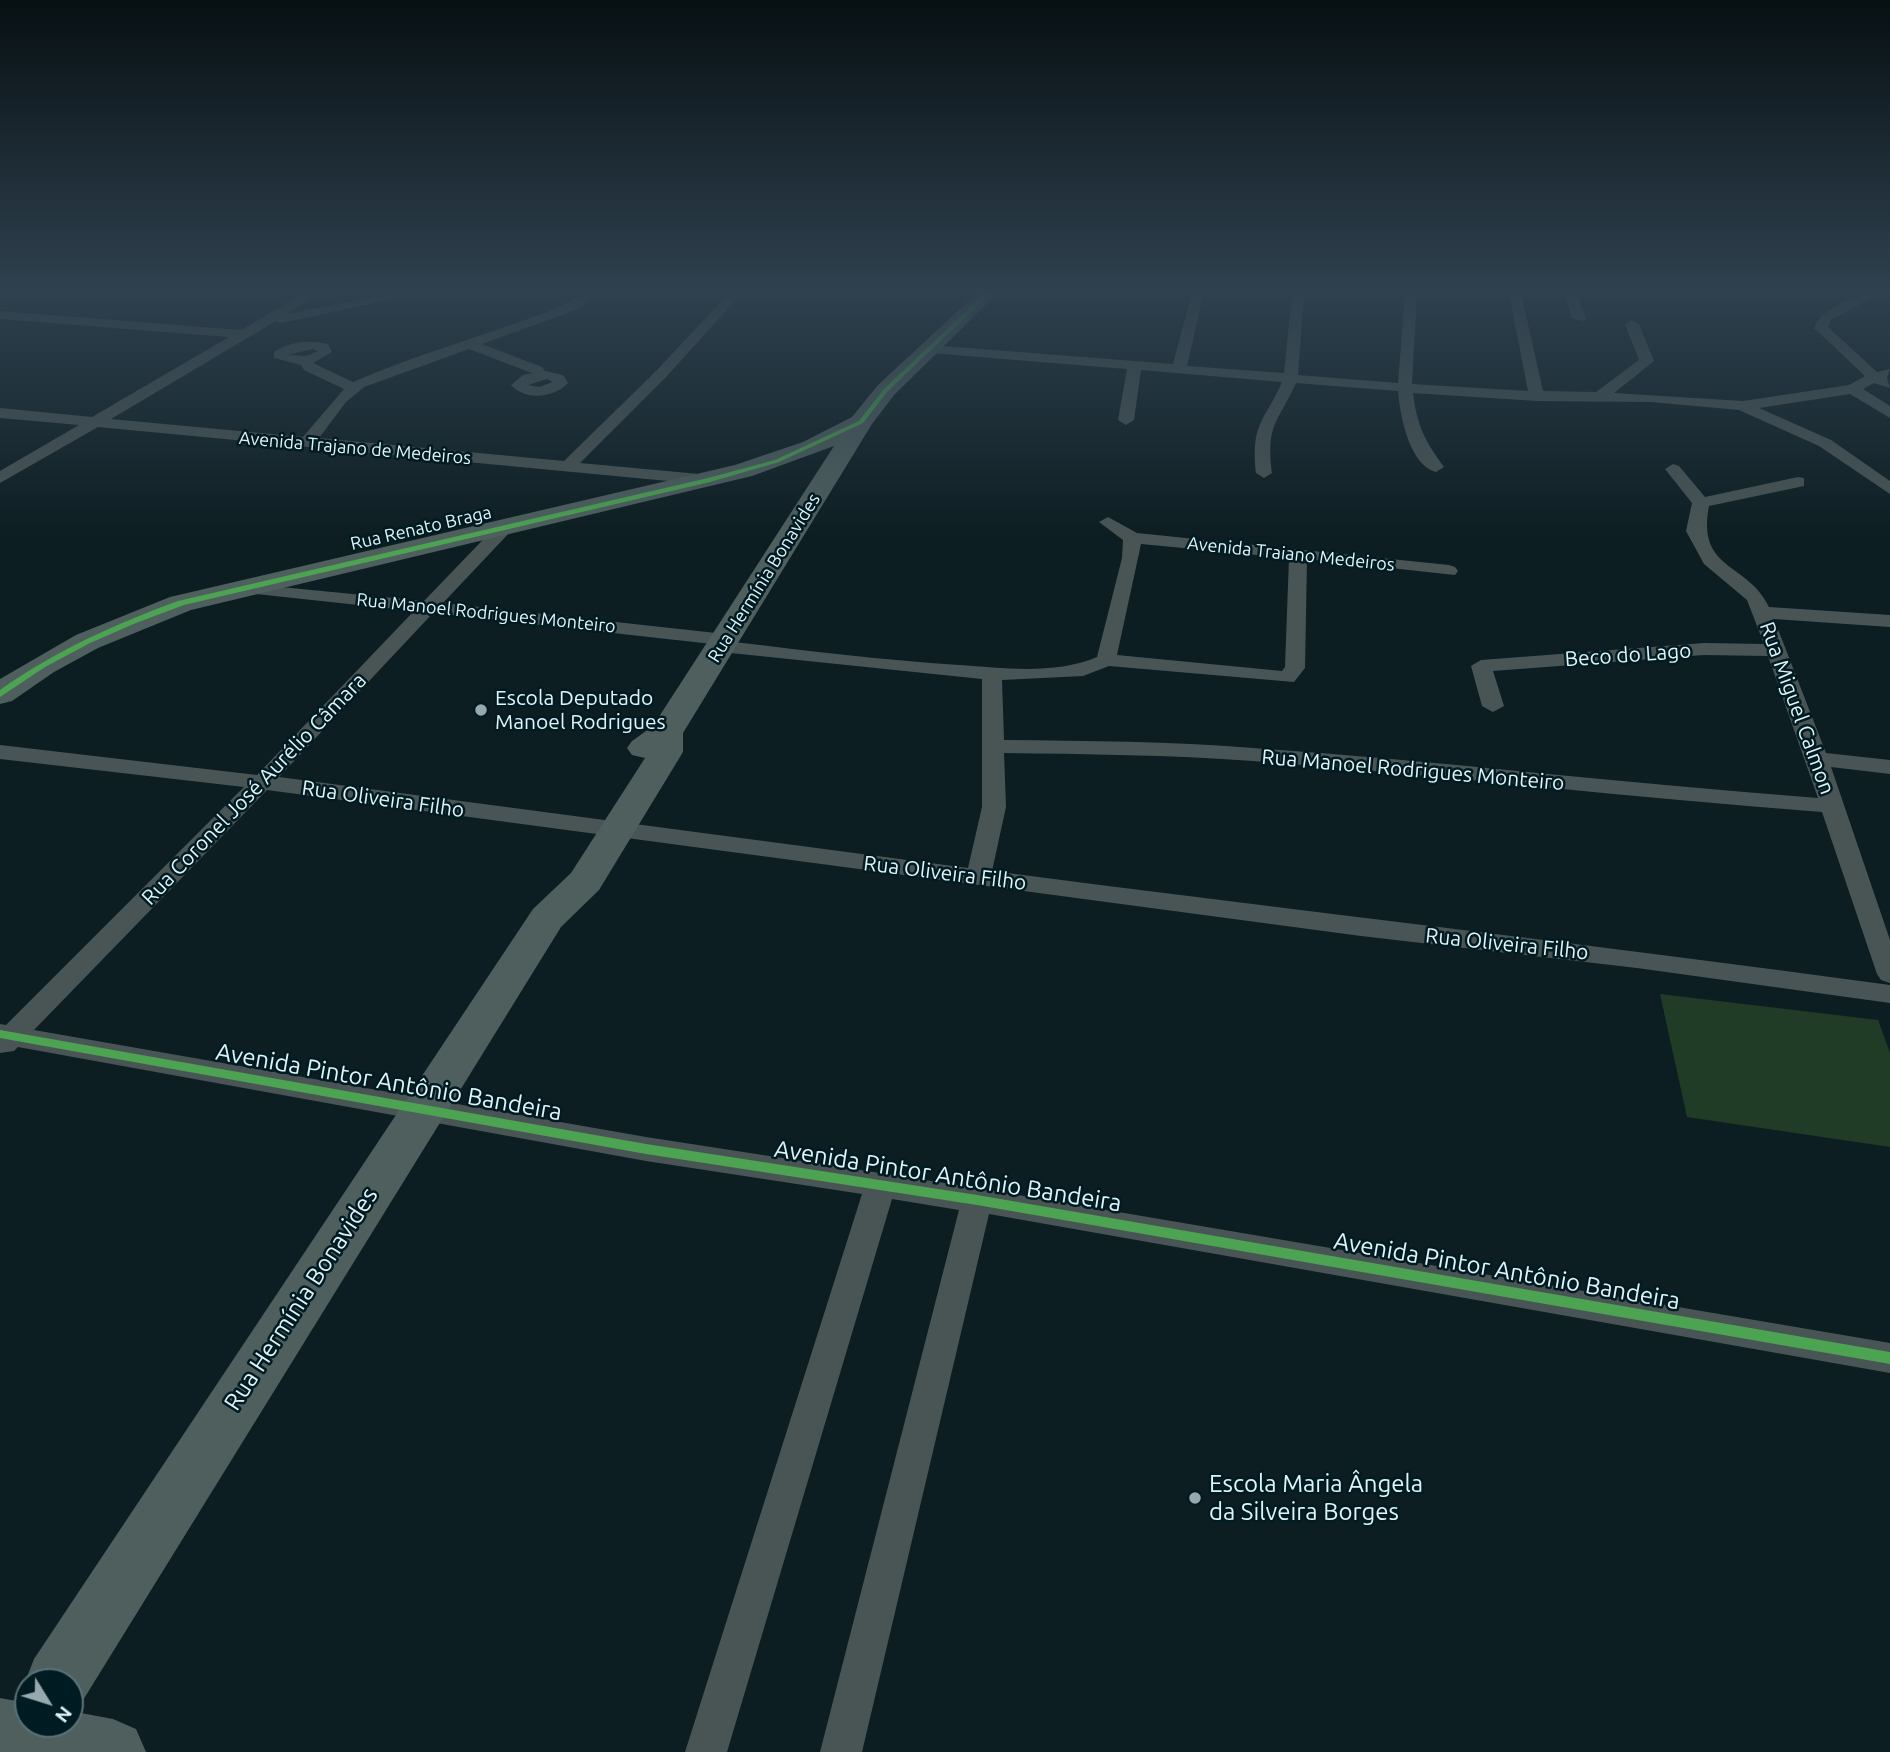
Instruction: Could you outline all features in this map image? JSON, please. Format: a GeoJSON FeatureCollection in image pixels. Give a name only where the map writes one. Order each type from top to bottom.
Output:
{"type":"FeatureCollection","features":[{"type":"Feature","properties":{"kind":"main road","name":"Rua Hermínia Bonavides"},"geometry":{"type":"LineString","coordinates":[[66,1668],[547,918],[585,881],[605,830],[666,752],[666,733],[861,422],[886,390],[902,375]]}},
{"type":"Feature","properties":{"kind":"main road","name":"Rua Renato Braga"},"geometry":{"type":"LineString","coordinates":[[0,694],[43,664],[115,627],[181,603],[710,480],[777,461],[861,422]]}},
{"type":"Feature","properties":{"kind":"main road"},"geometry":{"type":"LineString","coordinates":[[28,1738],[113,1752]]}},
{"type":"Feature","properties":{"kind":"street"},"geometry":{"type":"LineString","coordinates":[[0,478],[175,375]]}},
{"type":"Feature","properties":{"kind":"street"},"geometry":{"type":"LineString","coordinates":[[326,375],[352,387]]}},
{"type":"Feature","properties":{"kind":"street"},"geometry":{"type":"LineString","coordinates":[[306,444],[352,387],[379,375]]}},
{"type":"Feature","properties":{"kind":"street"},"geometry":{"type":"LineString","coordinates":[[567,467],[660,375]]}},
{"type":"Feature","properties":{"kind":"street"},"geometry":{"type":"LineString","coordinates":[[1126,419],[1133,375]]}},
{"type":"Feature","properties":{"kind":"street"},"geometry":{"type":"LineString","coordinates":[[1260,375],[1537,397],[1651,398],[1743,406],[1853,389],[1883,375]]}},
{"type":"Feature","properties":{"kind":"street"},"geometry":{"type":"LineString","coordinates":[[1407,375],[1407,414],[1416,443],[1425,458],[1436,467]]}},
{"type":"Feature","properties":{"kind":"street"},"geometry":{"type":"LineString","coordinates":[[1533,375],[1537,397]]}},
{"type":"Feature","properties":{"kind":"street"},"geometry":{"type":"LineString","coordinates":[[1599,397],[1631,375]]}},
{"type":"Feature","properties":{"kind":"street"},"geometry":{"type":"LineString","coordinates":[[1641,375],[1651,398]]}},
{"type":"Feature","properties":{"kind":"street"},"geometry":{"type":"LineString","coordinates":[[1872,375],[1890,385]]}},
{"type":"Feature","properties":{"kind":"street"},"geometry":{"type":"LineString","coordinates":[[1264,473],[1262,441],[1269,416],[1288,389],[1291,377]]}},
{"type":"Feature","properties":{"kind":"street"},"geometry":{"type":"LineString","coordinates":[[1853,389],[1883,403],[1890,413]]}},
{"type":"Feature","properties":{"kind":"street"},"geometry":{"type":"LineString","coordinates":[[1743,406],[1825,443],[1890,489]]}},
{"type":"Feature","properties":{"kind":"street","name":"Avenida Trajano de Medeiros"},"geometry":{"type":"LineString","coordinates":[[0,414],[710,480]]}},
{"type":"Feature","properties":{"kind":"street"},"geometry":{"type":"LineString","coordinates":[[1673,469],[1701,503],[1798,482]]}},
{"type":"Feature","properties":{"kind":"street","name":"Rua Miguel Calmon"},"geometry":{"type":"LineString","coordinates":[[1701,503],[1695,531],[1710,560],[1755,597],[1762,612],[1817,759],[1858,889],[1890,974]]}},
{"type":"Feature","properties":{"kind":"street"},"geometry":{"type":"LineString","coordinates":[[1108,522],[1132,538],[1131,558],[1106,660],[1287,678],[1295,668],[1298,553]]}},
{"type":"Feature","properties":{"kind":"street","name":"Rua Coronel José Aurélio Câmara"},"geometry":{"type":"LineString","coordinates":[[4,1039],[262,782],[505,527]]}},
{"type":"Feature","properties":{"kind":"street","name":"Avenida Traiano Medeiros"},"geometry":{"type":"LineString","coordinates":[[1132,538],[1298,553],[1450,571]]}},
{"type":"Feature","properties":{"kind":"street","name":"Rua Manoel Rodrigues Monteiro"},"geometry":{"type":"LineString","coordinates":[[247,587],[992,675],[1068,675],[1101,665],[1106,660]]}},
{"type":"Feature","properties":{"kind":"street"},"geometry":{"type":"LineString","coordinates":[[1762,612],[1890,621]]}},
{"type":"Feature","properties":{"kind":"street","name":"Beco do Lago"},"geometry":{"type":"LineString","coordinates":[[1493,706],[1481,666],[1704,649],[1776,650]]}},
{"type":"Feature","properties":{"kind":"street"},"geometry":{"type":"LineString","coordinates":[[978,877],[995,807],[992,675]]}},
{"type":"Feature","properties":{"kind":"street","name":"Rua Manoel Rodrigues Monteiro"},"geometry":{"type":"LineString","coordinates":[[993,746],[1141,748],[1251,754],[1431,769],[1644,792],[1833,806]]}},
{"type":"Feature","properties":{"kind":"street","name":"Rua Oliveira Filho"},"geometry":{"type":"LineString","coordinates":[[0,752],[262,782],[605,830],[1361,928],[1637,959],[1890,994]]}},
{"type":"Feature","properties":{"kind":"street"},"geometry":{"type":"LineString","coordinates":[[1817,759],[1890,767]]}},
{"type":"Feature","properties":{"kind":"street","name":"Avenida Pintor Antônio Bandeira"},"geometry":{"type":"LineString","coordinates":[[4,1039],[880,1187],[977,1200],[1890,1358]]}},
{"type":"Feature","properties":{"kind":"street"},"geometry":{"type":"LineString","coordinates":[[706,1752],[880,1187]]}},
{"type":"Feature","properties":{"kind":"street"},"geometry":{"type":"LineString","coordinates":[[841,1752],[977,1200]]}},
{"type":"Feature","properties":{"kind":"green space"},"geometry":{"type":"Polygon","coordinates":[[[1660,994],[1878,1020],[1890,1053],[1890,1147],[1687,1117],[1660,994]]]}},
{"type":"Feature","properties":{"kind":"cycle path"},"geometry":{"type":"LineString","coordinates":[[0,694],[42,665],[87,641],[181,603],[710,480],[777,461],[861,422],[886,390],[902,375]]}},
{"type":"Feature","properties":{"kind":"cycle path"},"geometry":{"type":"LineString","coordinates":[[0,1034],[646,1149],[977,1200],[1890,1358]]}},
{"type":"Feature","properties":{"kind":"place","name":"Escola Deputado Manoel Rodrigues"},"geometry":{"type":"Point","coordinates":[481,710]}},
{"type":"Feature","properties":{"kind":"place","name":"Escola Maria Ângela da Silveira Borges"},"geometry":{"type":"Point","coordinates":[1195,1498]}}]}
